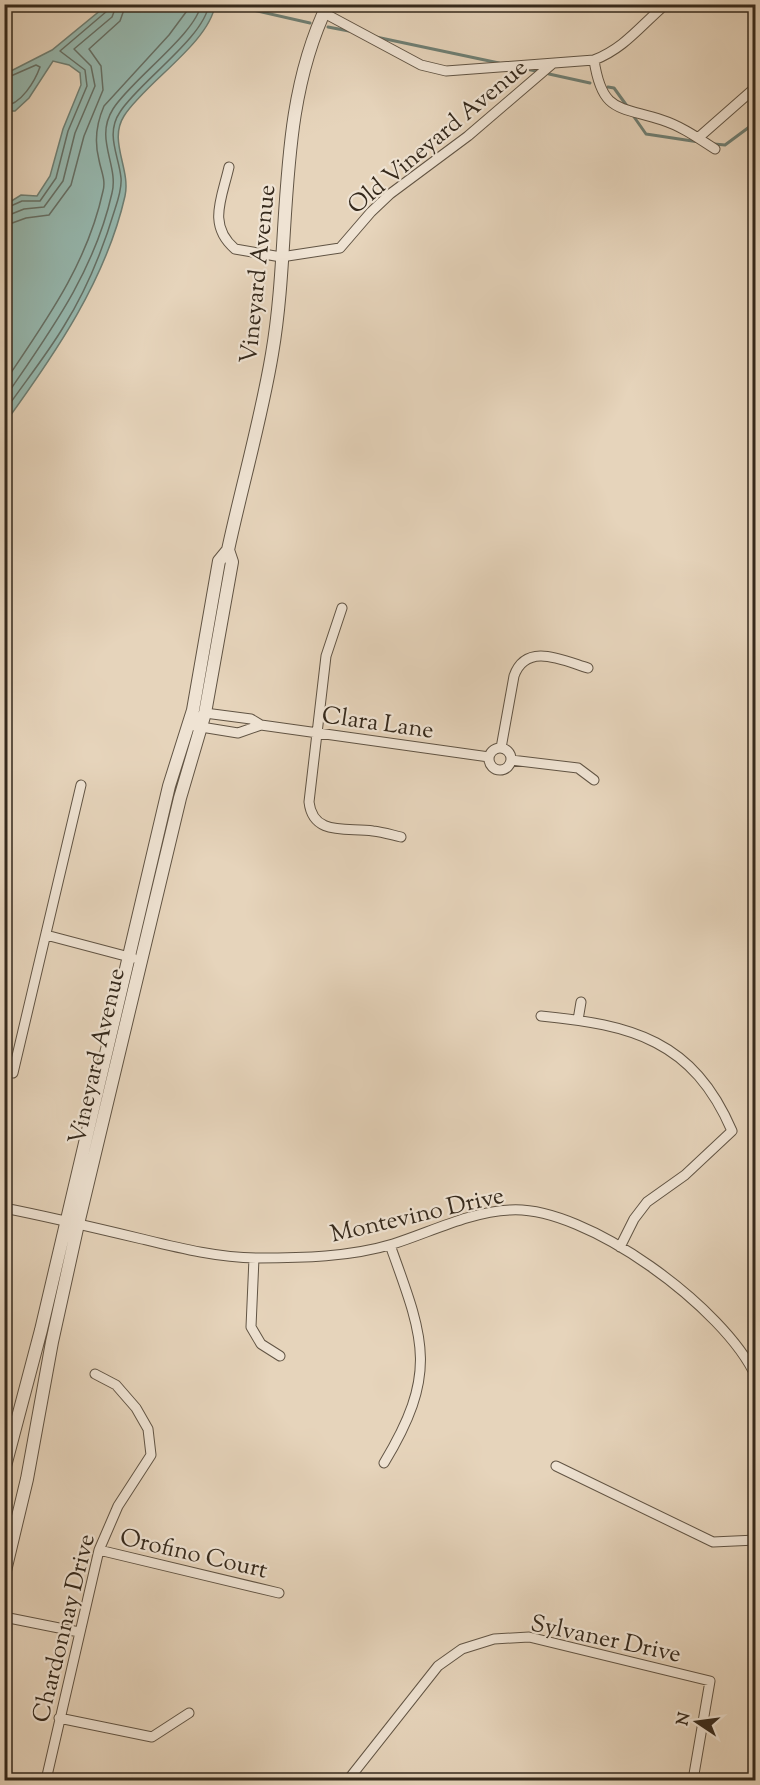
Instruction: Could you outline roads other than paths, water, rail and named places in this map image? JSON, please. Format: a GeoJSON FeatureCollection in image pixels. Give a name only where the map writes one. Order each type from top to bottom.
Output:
{"type":"FeatureCollection","features":[{"type":"Feature","properties":{"kind":"street"},"geometry":{"type":"LineString","coordinates":[[326,9],[421,65],[446,71],[594,60],[613,53],[632,38],[666,4]]}},
{"type":"Feature","properties":{"kind":"street","name":"Vineyard Avenue"},"geometry":{"type":"LineString","coordinates":[[4,1470],[141,960],[180,798],[195,726],[219,561],[228,550],[272,354],[296,102],[312,40],[326,9]]}},
{"type":"Feature","properties":{"kind":"street"},"geometry":{"type":"LineString","coordinates":[[594,60],[601,91],[610,104],[619,109],[662,120],[715,149]]}},
{"type":"Feature","properties":{"kind":"street","name":"Old Vineyard Avenue"},"geometry":{"type":"LineString","coordinates":[[229,167],[218,216],[219,230],[235,249],[281,257],[340,248],[390,194],[468,136],[552,64]]}},
{"type":"Feature","properties":{"kind":"street"},"geometry":{"type":"LineString","coordinates":[[698,138],[756,87]]}},
{"type":"Feature","properties":{"kind":"street","name":"Vineyard Avenue"},"geometry":{"type":"LineString","coordinates":[[4,1575],[27,1479],[71,1223],[128,957],[169,786],[195,726],[205,713],[232,562],[228,550]]}},
{"type":"Feature","properties":{"kind":"street"},"geometry":{"type":"LineString","coordinates":[[342,608],[326,656],[309,802],[314,820],[327,828],[373,830],[401,837]]}},
{"type":"Feature","properties":{"kind":"street"},"geometry":{"type":"LineString","coordinates":[[501,748],[517,666],[525,659],[542,655],[588,668]]}},
{"type":"Feature","properties":{"kind":"street","name":"Clara Lane"},"geometry":{"type":"LineString","coordinates":[[205,713],[251,719],[261,725],[489,757]]}},
{"type":"Feature","properties":{"kind":"street","name":"Clara Lane"},"geometry":{"type":"LineString","coordinates":[[195,726],[238,733],[261,725]]}},
{"type":"Feature","properties":{"kind":"street"},"geometry":{"type":"LineString","coordinates":[[501,748],[508,751],[511,760],[507,768],[499,770],[492,766],[489,757],[494,750],[501,748]]}},
{"type":"Feature","properties":{"kind":"street"},"geometry":{"type":"LineString","coordinates":[[511,760],[578,768],[594,780]]}},
{"type":"Feature","properties":{"kind":"street"},"geometry":{"type":"LineString","coordinates":[[13,1073],[81,785]]}},
{"type":"Feature","properties":{"kind":"street"},"geometry":{"type":"LineString","coordinates":[[46,935],[141,960]]}},
{"type":"Feature","properties":{"kind":"street"},"geometry":{"type":"LineString","coordinates":[[578,1020],[581,1002]]}},
{"type":"Feature","properties":{"kind":"street"},"geometry":{"type":"LineString","coordinates":[[541,1016],[620,1028],[654,1041],[684,1061],[705,1081],[722,1108],[732,1131],[685,1175],[647,1203],[634,1219],[620,1247]]}},
{"type":"Feature","properties":{"kind":"street","name":"Montevino Drive"},"geometry":{"type":"LineString","coordinates":[[4,1208],[187,1250],[254,1258],[315,1257],[390,1245],[469,1217],[510,1210],[536,1212],[573,1224],[620,1247],[671,1279],[728,1332],[756,1377]]}},
{"type":"Feature","properties":{"kind":"street"},"geometry":{"type":"LineString","coordinates":[[384,1463],[400,1436],[421,1376],[422,1342],[390,1245]]}},
{"type":"Feature","properties":{"kind":"street"},"geometry":{"type":"LineString","coordinates":[[254,1258],[251,1327],[261,1344],[280,1356]]}},
{"type":"Feature","properties":{"kind":"street","name":"Chardonnay Drive"},"geometry":{"type":"LineString","coordinates":[[46,1780],[99,1551],[118,1506],[151,1455],[148,1429],[136,1408],[116,1385],[95,1374]]}},
{"type":"Feature","properties":{"kind":"street"},"geometry":{"type":"LineString","coordinates":[[556,1466],[713,1542],[756,1540]]}},
{"type":"Feature","properties":{"kind":"street","name":"Orofino Court"},"geometry":{"type":"LineString","coordinates":[[99,1551],[279,1593]]}},
{"type":"Feature","properties":{"kind":"street"},"geometry":{"type":"LineString","coordinates":[[4,1617],[80,1632]]}},
{"type":"Feature","properties":{"kind":"street","name":"Sylvaner Drive"},"geometry":{"type":"LineString","coordinates":[[351,1777],[438,1666],[462,1649],[494,1639],[529,1637],[710,1681],[693,1780]]}},
{"type":"Feature","properties":{"kind":"street"},"geometry":{"type":"LineString","coordinates":[[59,1718],[152,1737],[189,1713]]}},
{"type":"Feature","properties":{"kind":"street"},"geometry":{"type":"LineString","coordinates":[[351,1777],[364,1780]]}},
{"type":"Feature","properties":{"kind":"water"},"geometry":{"type":"Polygon","coordinates":[[[107,5],[215,5],[201,34],[124,116],[118,135],[125,176],[125,196],[105,257],[77,315],[5,423],[5,205],[21,195],[37,196],[50,176],[63,129],[81,85],[80,73],[69,65],[53,61],[29,98],[15,111],[5,111],[5,74],[52,50],[107,5]]]}},
{"type":"Feature","properties":{"kind":"waterway"},"geometry":{"type":"LineString","coordinates":[[226,4],[310,23]]}},
{"type":"Feature","properties":{"kind":"waterway"},"geometry":{"type":"LineString","coordinates":[[328,27],[349,31]]}},
{"type":"Feature","properties":{"kind":"waterway"},"geometry":{"type":"LineString","coordinates":[[376,37],[499,63]]}},
{"type":"Feature","properties":{"kind":"waterway"},"geometry":{"type":"LineString","coordinates":[[526,69],[536,71]]}},
{"type":"Feature","properties":{"kind":"waterway"},"geometry":{"type":"LineString","coordinates":[[549,74],[590,83]]}},
{"type":"Feature","properties":{"kind":"waterway"},"geometry":{"type":"LineString","coordinates":[[608,87],[614,88],[627,106]]}},
{"type":"Feature","properties":{"kind":"waterway"},"geometry":{"type":"LineString","coordinates":[[632,114],[646,134],[699,142]]}},
{"type":"Feature","properties":{"kind":"waterway"},"geometry":{"type":"LineString","coordinates":[[714,144],[725,145],[756,122]]}}]}
